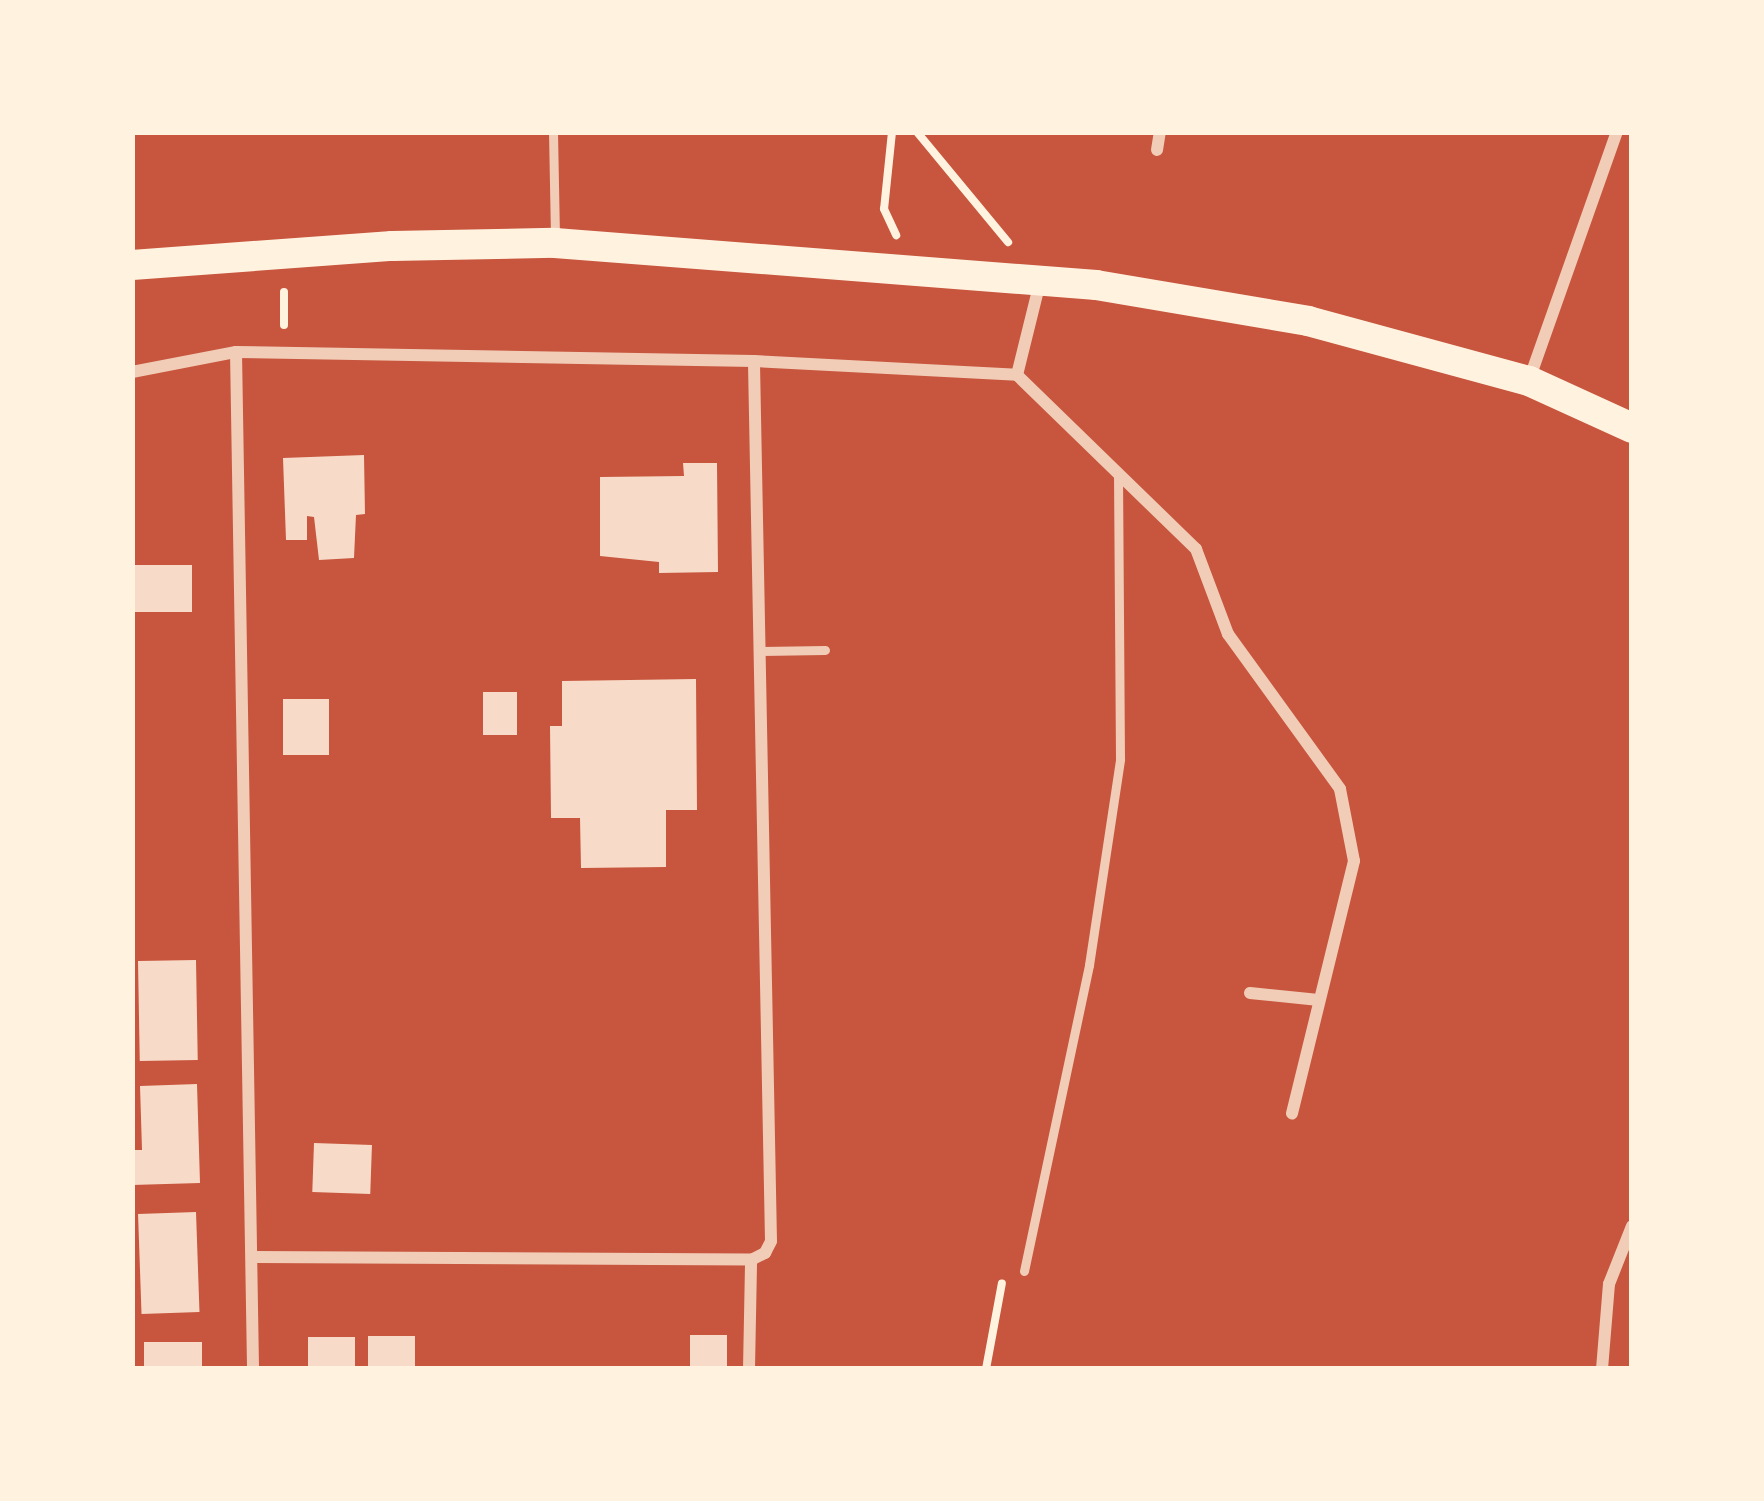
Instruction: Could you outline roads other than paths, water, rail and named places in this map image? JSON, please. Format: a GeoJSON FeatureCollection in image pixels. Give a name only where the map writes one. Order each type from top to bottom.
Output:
{"type":"FeatureCollection","features":[{"type":"Feature","properties":{"kind":"main road"},"geometry":{"type":"LineString","coordinates":[[132,265],[555,243],[1041,281],[1308,321],[1529,381],[1632,428]]}},
{"type":"Feature","properties":{"kind":"street"},"geometry":{"type":"LineString","coordinates":[[1156,151],[1160,132]]}},
{"type":"Feature","properties":{"kind":"street"},"geometry":{"type":"LineString","coordinates":[[1529,381],[1617,132]]}},
{"type":"Feature","properties":{"kind":"street"},"geometry":{"type":"LineString","coordinates":[[1017,375],[1041,281]]}},
{"type":"Feature","properties":{"kind":"street"},"geometry":{"type":"LineString","coordinates":[[236,352],[253,1369]]}},
{"type":"Feature","properties":{"kind":"street"},"geometry":{"type":"LineString","coordinates":[[132,372],[236,352],[754,361],[1017,375],[1118,478],[1196,548],[1228,634],[1340,789],[1354,861],[1292,1113]]}},
{"type":"Feature","properties":{"kind":"street"},"geometry":{"type":"LineString","coordinates":[[253,1257],[751,1260],[765,1253],[771,1240],[754,361]]}},
{"type":"Feature","properties":{"kind":"street"},"geometry":{"type":"LineString","coordinates":[[1250,993],[1319,1000]]}},
{"type":"Feature","properties":{"kind":"street"},"geometry":{"type":"LineString","coordinates":[[1602,1369],[1609,1284],[1632,1226]]}},
{"type":"Feature","properties":{"kind":"street"},"geometry":{"type":"LineString","coordinates":[[749,1369],[751,1260]]}},
{"type":"Feature","properties":{"kind":"lane"},"geometry":{"type":"LineString","coordinates":[[553,132],[555,243]]}},
{"type":"Feature","properties":{"kind":"lane"},"geometry":{"type":"LineString","coordinates":[[1024,1271],[1089,965],[1120,759],[1118,478]]}},
{"type":"Feature","properties":{"kind":"lane"},"geometry":{"type":"LineString","coordinates":[[760,651],[825,650]]}}]}
